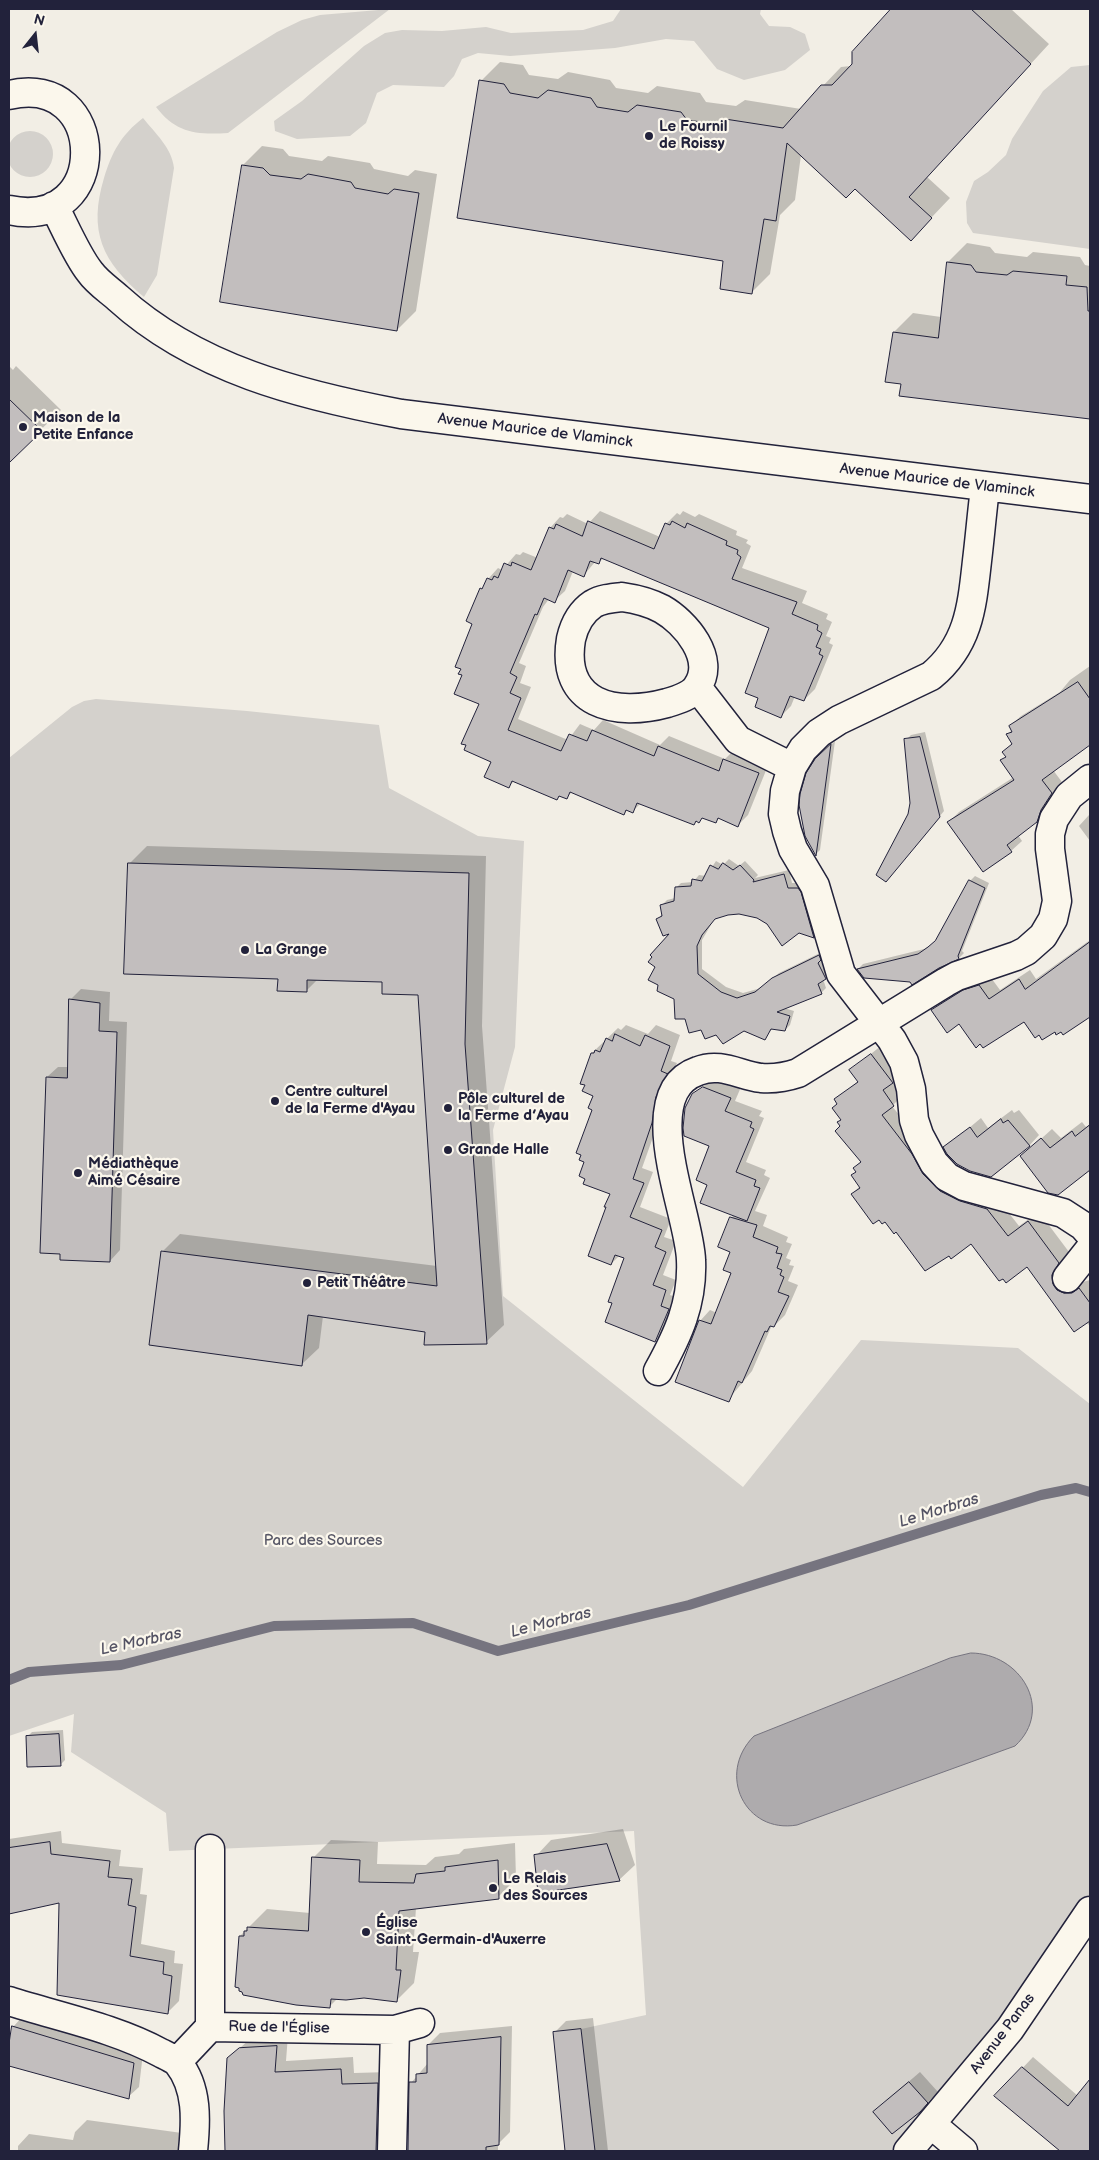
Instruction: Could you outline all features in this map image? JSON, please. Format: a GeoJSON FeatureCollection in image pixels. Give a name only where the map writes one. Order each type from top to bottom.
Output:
{"type":"FeatureCollection","features":[{"type":"Feature","properties":{"kind":"street"},"geometry":{"type":"LineString","coordinates":[[9,95],[32,92],[57,100],[72,113],[82,130],[86,155],[80,179],[74,190],[54,206],[32,213],[9,210]]}},
{"type":"Feature","properties":{"kind":"street","name":"Avenue Maurice de Vlaminck"},"geometry":{"type":"LineString","coordinates":[[54,206],[90,272],[138,317],[189,350],[269,383],[338,403],[401,414],[985,488],[1090,499]]}},
{"type":"Feature","properties":{"kind":"street"},"geometry":{"type":"LineString","coordinates":[[985,488],[972,607],[966,628],[956,649],[932,676],[828,726],[802,749],[792,767],[785,791],[783,814],[793,849],[815,886],[840,974],[892,1040],[904,1062],[911,1089],[914,1120],[919,1135],[934,1163],[947,1176],[964,1186],[1063,1213],[1083,1226],[1090,1234]]}},
{"type":"Feature","properties":{"kind":"street"},"geometry":{"type":"LineString","coordinates":[[622,597],[644,600],[663,610],[686,628],[700,652],[703,671],[697,688],[669,702],[642,708],[613,708],[594,700],[577,683],[571,672],[569,652],[577,623],[584,612],[593,604],[605,599],[622,597]]}},
{"type":"Feature","properties":{"kind":"street"},"geometry":{"type":"LineString","coordinates":[[697,688],[738,740],[792,767]]}},
{"type":"Feature","properties":{"kind":"street"},"geometry":{"type":"LineString","coordinates":[[658,1371],[682,1324],[691,1277],[690,1245],[673,1173],[668,1134],[669,1107],[675,1088],[687,1076],[709,1068],[730,1069],[758,1078],[790,1076],[806,1069],[957,976],[1026,951],[1043,936],[1053,919],[1057,901],[1050,849],[1050,834],[1054,819],[1069,796],[1090,779]]}},
{"type":"Feature","properties":{"kind":"street"},"geometry":{"type":"LineString","coordinates":[[1067,1278],[1090,1250]]}},
{"type":"Feature","properties":{"kind":"street"},"geometry":{"type":"LineString","coordinates":[[210,1850],[210,2027]]}},
{"type":"Feature","properties":{"kind":"street","name":"Avenue Panas"},"geometry":{"type":"LineString","coordinates":[[908,2151],[1010,2029],[1090,1910]]}},
{"type":"Feature","properties":{"kind":"street"},"geometry":{"type":"LineString","coordinates":[[9,2001],[114,2033],[153,2049],[177,2062],[190,2083],[194,2099],[193,2151]]}},
{"type":"Feature","properties":{"kind":"street","name":"Rue de l'Église"},"geometry":{"type":"LineString","coordinates":[[177,2062],[210,2027],[408,2026],[392,2151]]}},
{"type":"Feature","properties":{"kind":"street"},"geometry":{"type":"LineString","coordinates":[[931,2124],[963,2151]]}},
{"type":"Feature","properties":{"kind":"green space"},"geometry":{"type":"Polygon","coordinates":[[[390,9],[228,133],[196,133],[179,127],[164,116],[156,107],[277,32],[302,20],[320,15],[390,9]]]}},
{"type":"Feature","properties":{"kind":"green space"},"geometry":{"type":"Polygon","coordinates":[[[621,9],[761,9],[760,14],[769,26],[790,27],[805,34],[810,50],[785,70],[744,80],[717,69],[694,41],[666,39],[615,48],[510,56],[478,53],[462,59],[454,76],[444,87],[393,85],[377,93],[366,123],[350,136],[297,139],[275,131],[274,121],[302,101],[364,46],[385,33],[402,30],[442,31],[486,27],[511,33],[583,30],[613,21],[621,9]]]}},
{"type":"Feature","properties":{"kind":"green space"},"geometry":{"type":"Polygon","coordinates":[[[1090,65],[1090,249],[973,233],[967,223],[966,202],[974,181],[988,172],[1006,155],[1012,139],[1043,91],[1071,67],[1090,65]]]}},
{"type":"Feature","properties":{"kind":"green space"},"geometry":{"type":"Polygon","coordinates":[[[143,118],[166,147],[173,161],[174,168],[157,275],[144,297],[118,271],[109,258],[102,244],[98,214],[99,197],[110,160],[123,138],[143,118]]]}},
{"type":"Feature","properties":{"kind":"green space"},"geometry":{"type":"Polygon","coordinates":[[[35,131],[39,132],[49,141],[52,145],[52,163],[43,173],[35,177],[25,177],[17,173],[8,163],[7,149],[11,141],[21,132],[35,131]]]}},
{"type":"Feature","properties":{"kind":"green space","name":"Parc des Sources"},"geometry":{"type":"Polygon","coordinates":[[[96,699],[247,711],[379,725],[389,788],[478,836],[524,841],[515,1047],[493,1130],[503,1296],[743,1487],[861,1340],[1018,1348],[1090,1404],[1090,1911],[908,2151],[595,2151],[581,2029],[646,2015],[634,1831],[169,1851],[166,1813],[71,1752],[74,1714],[9,1736],[9,758],[72,707],[84,701],[96,699]]]}},
{"type":"Feature","properties":{"kind":"shaded area"},"geometry":{"type":"Polygon","coordinates":[[[971,1653],[989,1655],[1004,1662],[1017,1673],[1026,1686],[1032,1700],[1032,1716],[1027,1731],[1015,1746],[797,1825],[779,1825],[763,1820],[751,1811],[742,1798],[737,1783],[737,1767],[743,1751],[754,1736],[950,1658],[971,1653]]]}},
{"type":"Feature","properties":{"kind":"building"},"geometry":{"type":"Polygon","coordinates":[[[891,9],[971,9],[1031,64],[909,197],[932,218],[911,241],[855,189],[846,198],[787,143],[776,221],[764,219],[752,294],[720,289],[723,261],[457,218],[479,80],[504,84],[510,93],[538,98],[548,90],[591,98],[597,107],[628,112],[637,105],[681,112],[687,120],[716,124],[725,119],[783,128],[821,85],[832,85],[852,64],[852,52],[891,9]]]}},
{"type":"Feature","properties":{"kind":"building"},"geometry":{"type":"Polygon","coordinates":[[[242,165],[263,168],[270,175],[301,179],[308,174],[351,182],[355,188],[388,194],[394,189],[419,193],[397,331],[220,302],[242,165]]]}},
{"type":"Feature","properties":{"kind":"building"},"geometry":{"type":"Polygon","coordinates":[[[947,262],[971,265],[976,272],[1007,275],[1013,271],[1067,276],[1066,285],[1087,287],[1088,311],[1090,311],[1090,419],[899,396],[901,384],[885,382],[893,332],[938,338],[947,262]]]}},
{"type":"Feature","properties":{"kind":"building","name":"Maison de la Petite Enfance"},"geometry":{"type":"Polygon","coordinates":[[[9,399],[42,431],[9,463],[9,399]]]}},
{"type":"Feature","properties":{"kind":"building"},"geometry":{"type":"Polygon","coordinates":[[[588,521],[654,549],[665,523],[670,525],[672,521],[685,528],[687,523],[727,541],[726,545],[738,550],[737,554],[741,557],[732,579],[797,602],[792,614],[818,625],[817,630],[822,633],[816,647],[821,649],[819,654],[823,656],[804,701],[790,696],[781,718],[755,707],[758,698],[745,693],[769,628],[601,558],[599,564],[590,561],[584,577],[568,570],[555,603],[544,598],[537,615],[535,614],[510,673],[517,677],[510,693],[521,698],[508,730],[561,751],[569,734],[587,741],[592,730],[654,756],[658,746],[719,771],[723,759],[759,773],[738,827],[718,818],[716,823],[702,818],[699,823],[696,821],[694,825],[637,803],[633,813],[626,810],[624,815],[570,792],[567,799],[559,796],[557,800],[512,781],[509,788],[484,777],[491,762],[464,750],[466,745],[461,744],[479,704],[454,694],[462,675],[458,674],[461,669],[455,667],[472,624],[466,621],[480,588],[482,589],[487,578],[492,580],[494,576],[498,578],[504,563],[511,566],[512,562],[531,570],[549,527],[554,529],[556,524],[582,536],[588,521]]]}},
{"type":"Feature","properties":{"kind":"building"},"geometry":{"type":"Polygon","coordinates":[[[1078,682],[1090,699],[1090,745],[1042,780],[1052,793],[1041,810],[1037,822],[1007,845],[1012,852],[983,872],[947,822],[1014,780],[1000,760],[1006,757],[1002,752],[1012,744],[1006,734],[1012,732],[1009,726],[1078,682]]]}},
{"type":"Feature","properties":{"kind":"building"},"geometry":{"type":"Polygon","coordinates":[[[920,737],[940,817],[886,882],[876,875],[908,814],[910,803],[904,739],[920,737]]]}},
{"type":"Feature","properties":{"kind":"building"},"geometry":{"type":"Polygon","coordinates":[[[831,744],[816,856],[805,836],[799,805],[800,794],[806,773],[815,759],[831,744]]]}},
{"type":"Feature","properties":{"kind":"building","name":"Pôle culturel de la Ferme d’Ayau"},"geometry":{"type":"Polygon","coordinates":[[[128,863],[469,873],[465,1044],[487,1344],[424,1345],[425,1332],[308,1315],[302,1366],[149,1345],[161,1251],[437,1286],[418,995],[382,994],[382,982],[307,980],[307,992],[277,991],[278,979],[124,974],[128,863]]]}},
{"type":"Feature","properties":{"kind":"building"},"geometry":{"type":"Polygon","coordinates":[[[723,863],[733,870],[740,865],[754,880],[753,882],[784,874],[788,888],[798,888],[801,892],[814,938],[799,933],[782,946],[767,924],[757,918],[739,914],[715,919],[702,935],[697,946],[698,974],[721,992],[737,998],[755,992],[772,978],[819,955],[821,960],[818,963],[826,979],[818,984],[822,994],[777,1012],[790,1016],[785,1031],[771,1029],[765,1040],[744,1031],[723,1044],[716,1035],[705,1039],[701,1030],[689,1033],[685,1019],[675,1019],[674,999],[657,991],[658,985],[648,980],[655,967],[648,962],[652,957],[650,955],[669,934],[663,936],[656,919],[662,916],[660,905],[674,901],[675,887],[691,886],[692,879],[702,881],[710,865],[718,869],[723,863]]]}},
{"type":"Feature","properties":{"kind":"building"},"geometry":{"type":"Polygon","coordinates":[[[969,880],[985,888],[958,956],[959,959],[939,968],[912,985],[910,982],[864,978],[857,969],[918,954],[935,941],[969,880]]]}},
{"type":"Feature","properties":{"kind":"building"},"geometry":{"type":"Polygon","coordinates":[[[1090,942],[1090,1017],[1063,1035],[1061,1032],[1056,1035],[1055,1032],[1042,1040],[1039,1035],[1035,1038],[1024,1022],[983,1048],[980,1044],[976,1048],[959,1024],[947,1033],[931,1010],[963,990],[979,985],[989,999],[1019,979],[1025,989],[1090,942]]]}},
{"type":"Feature","properties":{"kind":"building","name":"Médiathèque Aimé Césaire"},"geometry":{"type":"Polygon","coordinates":[[[69,999],[100,1003],[99,1031],[117,1032],[110,1262],[60,1260],[60,1254],[40,1253],[46,1077],[67,1078],[69,999]]]}},
{"type":"Feature","properties":{"kind":"building"},"geometry":{"type":"Polygon","coordinates":[[[615,1034],[640,1046],[645,1035],[670,1046],[661,1071],[668,1074],[656,1097],[652,1123],[633,1179],[644,1183],[630,1217],[662,1230],[655,1247],[666,1252],[653,1285],[666,1290],[661,1306],[669,1309],[655,1342],[605,1322],[612,1303],[608,1302],[624,1258],[615,1255],[611,1265],[588,1256],[610,1194],[583,1184],[585,1179],[579,1176],[584,1162],[579,1160],[581,1155],[576,1153],[592,1110],[588,1108],[593,1096],[582,1091],[585,1085],[580,1084],[591,1053],[594,1053],[595,1050],[600,1052],[606,1038],[612,1041],[615,1034]]]}},
{"type":"Feature","properties":{"kind":"building"},"geometry":{"type":"Polygon","coordinates":[[[871,1054],[893,1083],[883,1090],[894,1106],[882,1115],[912,1154],[923,1174],[940,1191],[960,1201],[987,1209],[1008,1236],[1028,1221],[1059,1263],[1052,1275],[1053,1284],[1057,1290],[1064,1293],[1072,1293],[1079,1288],[1090,1303],[1090,1321],[1074,1332],[1027,1267],[1006,1283],[1003,1279],[999,1281],[971,1244],[951,1259],[949,1256],[925,1271],[896,1232],[894,1234],[885,1222],[882,1224],[879,1220],[873,1224],[851,1194],[860,1188],[851,1175],[856,1172],[853,1168],[861,1162],[835,1131],[840,1126],[837,1122],[841,1120],[832,1108],[837,1104],[834,1099],[858,1082],[849,1070],[871,1054]]]}},
{"type":"Feature","properties":{"kind":"building"},"geometry":{"type":"Polygon","coordinates":[[[703,1087],[731,1098],[725,1111],[752,1122],[750,1127],[754,1129],[736,1172],[756,1180],[754,1186],[760,1188],[747,1221],[700,1203],[707,1185],[696,1180],[709,1146],[684,1136],[683,1128],[685,1108],[692,1094],[703,1087]]]}},
{"type":"Feature","properties":{"kind":"building"},"geometry":{"type":"Polygon","coordinates":[[[1001,1119],[1003,1123],[1008,1120],[1030,1146],[991,1177],[970,1171],[957,1164],[943,1147],[970,1127],[977,1137],[1001,1119]]]}},
{"type":"Feature","properties":{"kind":"building"},"geometry":{"type":"Polygon","coordinates":[[[1090,1125],[1090,1170],[1058,1195],[1048,1193],[1020,1156],[1041,1138],[1050,1148],[1072,1131],[1075,1136],[1090,1125]]]}},
{"type":"Feature","properties":{"kind":"building"},"geometry":{"type":"Polygon","coordinates":[[[730,1217],[757,1225],[753,1237],[778,1247],[776,1253],[782,1254],[777,1268],[782,1270],[780,1275],[784,1277],[778,1292],[789,1296],[774,1327],[770,1326],[767,1332],[765,1331],[742,1383],[738,1381],[729,1402],[675,1382],[699,1320],[711,1324],[731,1273],[723,1270],[730,1252],[718,1247],[730,1217]]]}},
{"type":"Feature","properties":{"kind":"building"},"geometry":{"type":"Polygon","coordinates":[[[59,1734],[61,1766],[27,1767],[26,1736],[59,1734]]]}},
{"type":"Feature","properties":{"kind":"building"},"geometry":{"type":"Polygon","coordinates":[[[50,1842],[51,1854],[110,1861],[108,1877],[132,1879],[128,1905],[136,1907],[130,1956],[164,1962],[163,1974],[172,1976],[168,2014],[57,1995],[59,1903],[9,1914],[9,1848],[50,1842]]]}},
{"type":"Feature","properties":{"kind":"building"},"geometry":{"type":"Polygon","coordinates":[[[607,1844],[620,1881],[538,1893],[534,1855],[607,1844]]]}},
{"type":"Feature","properties":{"kind":"building","name":"Église Saint-Germain-d'Auxerre"},"geometry":{"type":"Polygon","coordinates":[[[312,1857],[360,1860],[359,1882],[414,1883],[416,1874],[445,1871],[445,1867],[498,1860],[499,1899],[399,1911],[396,1970],[401,1970],[397,2002],[364,1998],[331,1999],[330,2008],[296,2005],[243,1995],[239,1988],[235,1987],[239,1936],[244,1936],[244,1931],[247,1931],[247,1927],[308,1931],[312,1857]]]}},
{"type":"Feature","properties":{"kind":"building"},"geometry":{"type":"Polygon","coordinates":[[[12,2026],[134,2063],[129,2099],[9,2066],[9,2044],[12,2026]]]}},
{"type":"Feature","properties":{"kind":"building"},"geometry":{"type":"Polygon","coordinates":[[[581,2029],[595,2151],[565,2151],[553,2032],[581,2029]]]}},
{"type":"Feature","properties":{"kind":"building"},"geometry":{"type":"Polygon","coordinates":[[[501,2037],[499,2145],[486,2147],[486,2151],[408,2151],[409,2082],[416,2082],[416,2074],[427,2073],[427,2045],[501,2037]]]}},
{"type":"Feature","properties":{"kind":"building"},"geometry":{"type":"Polygon","coordinates":[[[277,2046],[275,2072],[341,2069],[342,2084],[378,2083],[376,2151],[225,2151],[224,2111],[227,2058],[239,2048],[277,2046]]]}},
{"type":"Feature","properties":{"kind":"building"},"geometry":{"type":"Polygon","coordinates":[[[1022,2067],[1068,2106],[1090,2079],[1090,2151],[1060,2151],[994,2096],[1022,2067]]]}},
{"type":"Feature","properties":{"kind":"building"},"geometry":{"type":"Polygon","coordinates":[[[909,2082],[928,2103],[920,2112],[892,2134],[873,2112],[909,2082]]]}},
{"type":"Feature","properties":{"kind":"waterway","name":"Le Morbras"},"geometry":{"type":"LineString","coordinates":[[9,1680],[29,1672],[121,1665],[274,1626],[413,1623],[498,1651],[689,1605],[1041,1495],[1076,1488],[1090,1492]]}},
{"type":"Feature","properties":{"kind":"place","name":"Le Fournil de Roissy"},"geometry":{"type":"Point","coordinates":[649,136]}},
{"type":"Feature","properties":{"kind":"place","name":"Maison de la Petite Enfance"},"geometry":{"type":"Point","coordinates":[23,427]}},
{"type":"Feature","properties":{"kind":"place","name":"La Grange"},"geometry":{"type":"Point","coordinates":[245,950]}},
{"type":"Feature","properties":{"kind":"place","name":"Centre culturel de la Ferme d'Ayau"},"geometry":{"type":"Point","coordinates":[275,1101]}},
{"type":"Feature","properties":{"kind":"place","name":"Pôle culturel de la Ferme d’Ayau"},"geometry":{"type":"Point","coordinates":[448,1108]}},
{"type":"Feature","properties":{"kind":"place","name":"Grande Halle"},"geometry":{"type":"Point","coordinates":[448,1150]}},
{"type":"Feature","properties":{"kind":"place","name":"Médiathèque Aimé Césaire"},"geometry":{"type":"Point","coordinates":[78,1173]}},
{"type":"Feature","properties":{"kind":"place","name":"Petit Théâtre"},"geometry":{"type":"Point","coordinates":[307,1283]}},
{"type":"Feature","properties":{"kind":"place","name":"Le Relais des Sources"},"geometry":{"type":"Point","coordinates":[493,1888]}},
{"type":"Feature","properties":{"kind":"place","name":"Église Saint-Germain-d'Auxerre"},"geometry":{"type":"Point","coordinates":[366,1932]}}]}
